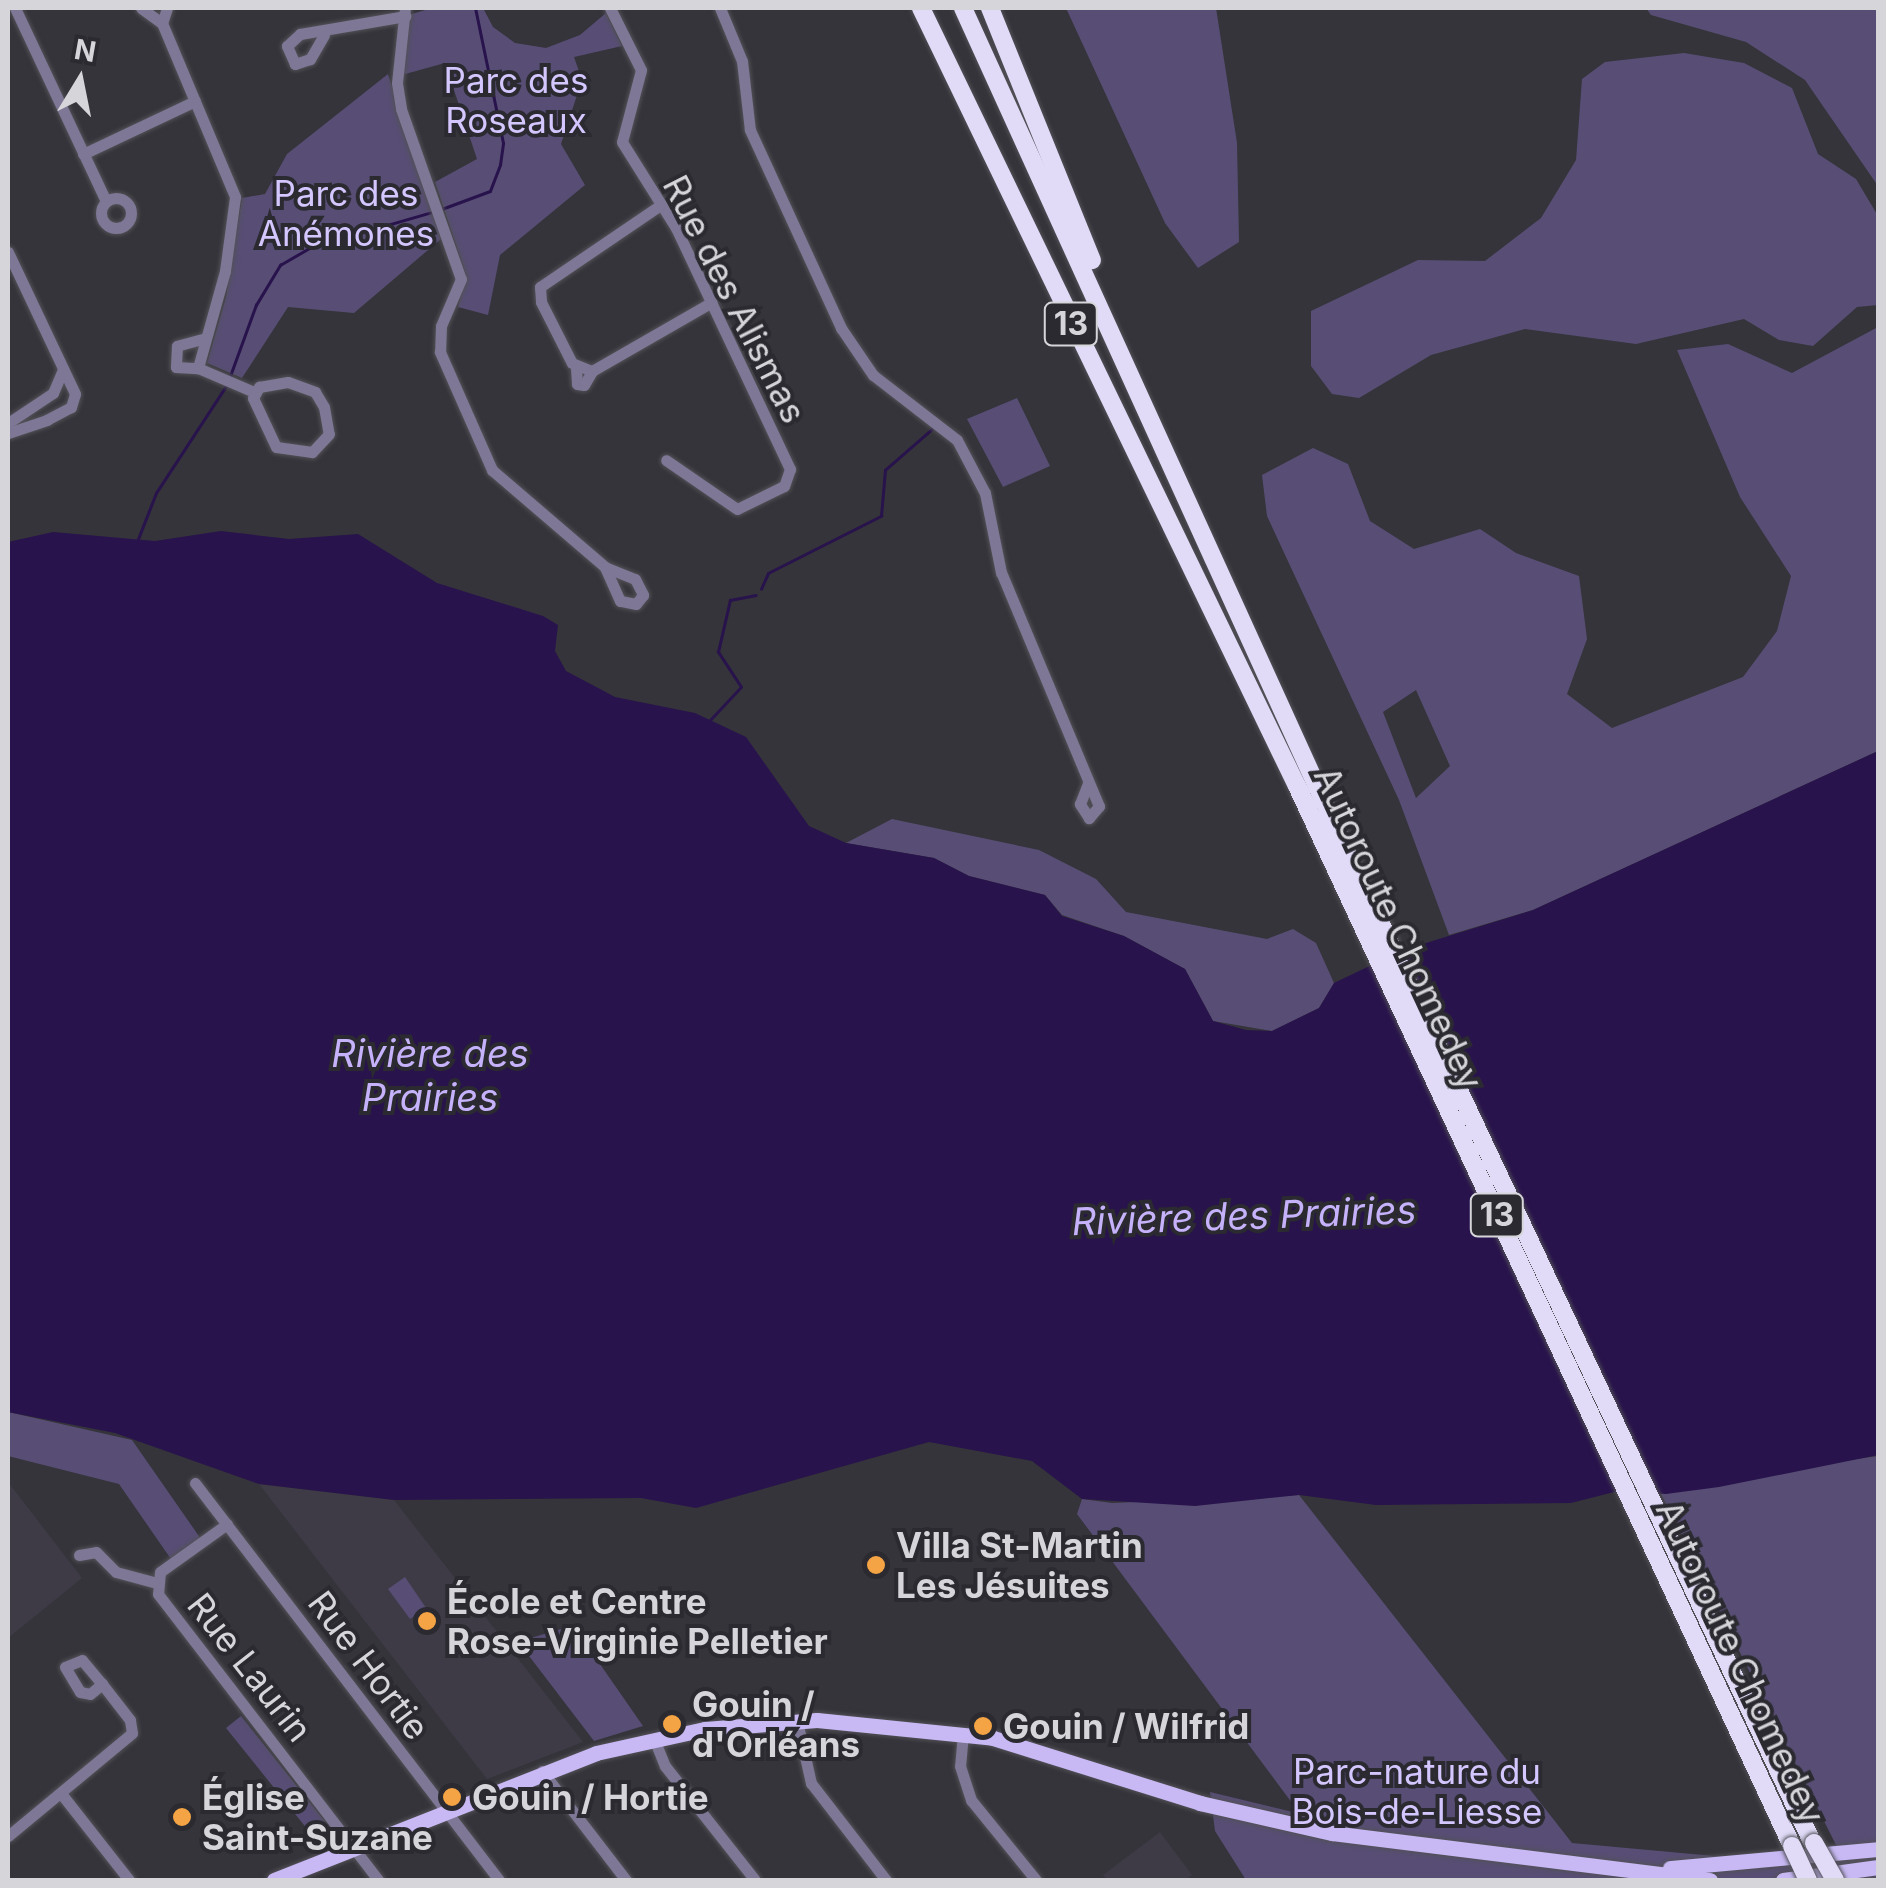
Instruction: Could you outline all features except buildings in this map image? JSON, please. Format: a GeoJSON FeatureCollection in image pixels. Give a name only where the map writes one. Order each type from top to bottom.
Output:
{"type":"FeatureCollection","features":[{"type":"Feature","properties":{"kind":"highway","name":"Autoroute Chomedey"},"geometry":{"type":"LineString","coordinates":[[921,8],[1360,899],[1651,1524],[1787,1847],[1808,1880]]}},
{"type":"Feature","properties":{"kind":"highway","name":"Autoroute Chomedey"},"geometry":{"type":"LineString","coordinates":[[963,8],[1155,424],[1360,899]]}},
{"type":"Feature","properties":{"kind":"highway"},"geometry":{"type":"LineString","coordinates":[[990,8],[1155,424]]}},
{"type":"Feature","properties":{"kind":"highway","name":"Autoroute Chomedey"},"geometry":{"type":"LineString","coordinates":[[1651,1524],[1832,1880]]}},
{"type":"Feature","properties":{"kind":"highway"},"geometry":{"type":"LineString","coordinates":[[1787,1847],[1794,1880]]}},
{"type":"Feature","properties":{"kind":"main road"},"geometry":{"type":"LineString","coordinates":[[274,1880],[542,1771],[654,1739],[797,1721],[963,1732],[1300,1827],[1651,1869],[1710,1880]]}},
{"type":"Feature","properties":{"kind":"main road"},"geometry":{"type":"LineString","coordinates":[[1651,1869],[1745,1873],[1878,1849]]}},
{"type":"Feature","properties":{"kind":"main road"},"geometry":{"type":"LineString","coordinates":[[1784,1880],[1878,1867]]}},
{"type":"Feature","properties":{"kind":"street"},"geometry":{"type":"LineString","coordinates":[[15,8],[106,201]]}},
{"type":"Feature","properties":{"kind":"street"},"geometry":{"type":"LineString","coordinates":[[141,8],[162,23],[235,196],[225,271],[198,368]]}},
{"type":"Feature","properties":{"kind":"street"},"geometry":{"type":"LineString","coordinates":[[162,23],[168,8]]}},
{"type":"Feature","properties":{"kind":"street","name":"Rue des Alismas"},"geometry":{"type":"LineString","coordinates":[[610,8],[641,70],[622,142],[712,302],[790,475],[777,490],[732,509],[666,460]]}},
{"type":"Feature","properties":{"kind":"street"},"geometry":{"type":"LineString","coordinates":[[720,8],[742,61],[750,130],[842,328],[872,375],[957,440],[985,493],[1001,572],[1088,783]]}},
{"type":"Feature","properties":{"kind":"street"},"geometry":{"type":"LineString","coordinates":[[324,35],[406,12],[397,84],[461,279],[441,326],[440,352],[492,470],[604,567]]}},
{"type":"Feature","properties":{"kind":"street"},"geometry":{"type":"LineString","coordinates":[[84,154],[195,101]]}},
{"type":"Feature","properties":{"kind":"street"},"geometry":{"type":"LineString","coordinates":[[660,206],[540,287],[541,302],[576,369],[592,371],[712,302]]}},
{"type":"Feature","properties":{"kind":"street"},"geometry":{"type":"LineString","coordinates":[[8,252],[12,272],[75,394],[70,406],[8,433]]}},
{"type":"Feature","properties":{"kind":"street"},"geometry":{"type":"LineString","coordinates":[[206,338],[183,342],[173,354],[176,366],[198,368],[254,392],[288,382],[316,392],[329,426],[325,441],[312,452],[281,450],[254,392]]}},
{"type":"Feature","properties":{"kind":"street"},"geometry":{"type":"LineString","coordinates":[[8,422],[53,393],[63,369]]}},
{"type":"Feature","properties":{"kind":"street","name":"Rue Hortie"},"geometry":{"type":"LineString","coordinates":[[196,1483],[500,1880]]}},
{"type":"Feature","properties":{"kind":"street","name":"Rue Laurin"},"geometry":{"type":"LineString","coordinates":[[154,1582],[228,1524]]}},
{"type":"Feature","properties":{"kind":"street","name":"Rue Laurin"},"geometry":{"type":"LineString","coordinates":[[79,1556],[96,1552],[116,1572],[154,1582],[378,1880]]}},
{"type":"Feature","properties":{"kind":"street"},"geometry":{"type":"LineString","coordinates":[[8,1836],[63,1796],[132,1733],[102,1684]]}},
{"type":"Feature","properties":{"kind":"street"},"geometry":{"type":"LineString","coordinates":[[797,1721],[810,1783],[886,1880]]}},
{"type":"Feature","properties":{"kind":"street"},"geometry":{"type":"LineString","coordinates":[[963,1732],[960,1766],[971,1800],[1036,1880]]}},
{"type":"Feature","properties":{"kind":"street"},"geometry":{"type":"LineString","coordinates":[[654,1739],[669,1772],[755,1880]]}},
{"type":"Feature","properties":{"kind":"street"},"geometry":{"type":"LineString","coordinates":[[542,1771],[626,1880]]}},
{"type":"Feature","properties":{"kind":"street"},"geometry":{"type":"LineString","coordinates":[[63,1796],[129,1880]]}},
{"type":"Feature","properties":{"kind":"shaded area"},"geometry":{"type":"Polygon","coordinates":[[[8,1482],[82,1578],[8,1638],[8,1482]]]}},
{"type":"Feature","properties":{"kind":"shaded area","name":"École et Centre Rose-Virginie Pelletier"},"geometry":{"type":"Polygon","coordinates":[[[259,1484],[394,1500],[583,1742],[487,1779],[259,1484]]]}},
{"type":"Feature","properties":{"kind":"shaded area"},"geometry":{"type":"Polygon","coordinates":[[[1160,1832],[1192,1875],[1185,1880],[1107,1880],[1103,1875],[1160,1832]]]}},
{"type":"Feature","properties":{"kind":"green space","name":"Parc des Roseaux"},"geometry":{"type":"Polygon","coordinates":[[[432,8],[483,8],[493,27],[515,43],[546,48],[580,35],[606,13],[622,46],[574,57],[582,80],[561,144],[585,185],[500,255],[488,315],[458,307],[466,275],[435,182],[477,159],[445,63],[398,76],[405,16],[432,8]]]}},
{"type":"Feature","properties":{"kind":"green space"},"geometry":{"type":"Polygon","coordinates":[[[1066,8],[1216,8],[1237,143],[1239,242],[1198,268],[1165,223],[1066,8]]]}},
{"type":"Feature","properties":{"kind":"green space"},"geometry":{"type":"Polygon","coordinates":[[[1646,8],[1878,8],[1878,186],[1805,80],[1746,42],[1651,15],[1646,8]]]}},
{"type":"Feature","properties":{"kind":"green space"},"geometry":{"type":"Polygon","coordinates":[[[1684,53],[1744,63],[1792,88],[1818,154],[1856,179],[1878,216],[1878,305],[1857,307],[1813,346],[1779,340],[1744,319],[1636,344],[1525,329],[1431,355],[1359,398],[1332,394],[1311,366],[1311,311],[1418,260],[1485,261],[1541,218],[1576,160],[1582,79],[1605,62],[1684,53]]]}},
{"type":"Feature","properties":{"kind":"green space","name":"Parc des Anémones"},"geometry":{"type":"Polygon","coordinates":[[[388,74],[441,239],[354,313],[288,307],[242,378],[207,363],[226,297],[242,198],[265,194],[287,154],[388,74]]]}},
{"type":"Feature","properties":{"kind":"green space"},"geometry":{"type":"Polygon","coordinates":[[[1878,327],[1878,751],[1533,910],[1449,935],[1399,800],[1267,516],[1262,475],[1313,448],[1348,464],[1370,521],[1414,549],[1480,529],[1516,553],[1579,576],[1587,639],[1567,694],[1612,728],[1743,677],[1777,631],[1791,576],[1740,497],[1677,350],[1728,344],[1792,373],[1878,327]],[[1416,690],[1383,712],[1416,798],[1450,766],[1416,690]]]}},
{"type":"Feature","properties":{"kind":"green space"},"geometry":{"type":"Polygon","coordinates":[[[1017,398],[1050,466],[1003,487],[967,419],[1017,398]]]}},
{"type":"Feature","properties":{"kind":"green space"},"geometry":{"type":"Polygon","coordinates":[[[892,819],[1039,850],[1096,879],[1126,912],[1267,939],[1293,929],[1316,943],[1334,983],[1319,1008],[1272,1031],[1213,1021],[1185,969],[1124,936],[1062,915],[1045,895],[969,876],[934,858],[846,843],[892,819]]]}},
{"type":"Feature","properties":{"kind":"green space"},"geometry":{"type":"Polygon","coordinates":[[[8,1412],[132,1440],[203,1542],[173,1562],[119,1484],[8,1456],[8,1412]]]}},
{"type":"Feature","properties":{"kind":"green space","name":"Parc-nature du Bois-de-Liesse"},"geometry":{"type":"Polygon","coordinates":[[[1878,1456],[1878,1880],[1246,1880],[1215,1831],[1210,1792],[1305,1815],[1331,1817],[1298,1811],[1077,1514],[1082,1499],[1112,1503],[1299,1495],[1572,1843],[1725,1857],[1836,1845],[1658,1488],[1878,1456]]]}},
{"type":"Feature","properties":{"kind":"green space"},"geometry":{"type":"Polygon","coordinates":[[[405,1577],[426,1608],[410,1619],[388,1589],[405,1577]]]}},
{"type":"Feature","properties":{"kind":"green space"},"geometry":{"type":"Polygon","coordinates":[[[571,1626],[643,1726],[594,1741],[526,1652],[524,1640],[571,1626]]]}},
{"type":"Feature","properties":{"kind":"green space"},"geometry":{"type":"Polygon","coordinates":[[[241,1716],[339,1839],[320,1845],[226,1728],[241,1716]]]}},
{"type":"Feature","properties":{"kind":"water","name":"Rivière des Prairies"},"geometry":{"type":"Polygon","coordinates":[[[221,531],[289,539],[358,534],[437,583],[543,616],[558,625],[555,651],[566,671],[615,697],[695,713],[746,737],[809,826],[846,843],[934,858],[969,876],[1045,895],[1062,916],[1124,936],[1185,969],[1213,1021],[1246,1030],[1272,1031],[1319,1008],[1334,983],[1403,950],[1533,910],[1878,751],[1878,1455],[1719,1487],[1666,1494],[1618,1491],[1571,1503],[1376,1505],[1299,1495],[1195,1506],[1082,1499],[1032,1461],[929,1442],[696,1508],[641,1498],[394,1500],[259,1484],[115,1433],[8,1412],[8,542],[53,532],[155,541],[221,531]]]}},
{"type":"Feature","properties":{"kind":"waterway"},"geometry":{"type":"LineString","coordinates":[[439,210],[490,191],[500,165],[503,143],[475,8]]}},
{"type":"Feature","properties":{"kind":"waterway"},"geometry":{"type":"LineString","coordinates":[[229,379],[256,305],[280,265],[311,247],[432,212]]}},
{"type":"Feature","properties":{"kind":"waterway"},"geometry":{"type":"LineString","coordinates":[[138,539],[156,493],[226,386]]}},
{"type":"Feature","properties":{"kind":"waterway"},"geometry":{"type":"LineString","coordinates":[[761,589],[768,573],[881,516],[885,470],[932,429]]}},
{"type":"Feature","properties":{"kind":"waterway"},"geometry":{"type":"LineString","coordinates":[[710,720],[741,687],[718,652],[730,600],[756,595]]}},
{"type":"Feature","properties":{"kind":"place","name":"Villa St-Martin Les Jésuites"},"geometry":{"type":"Point","coordinates":[876,1565]}},
{"type":"Feature","properties":{"kind":"place","name":"École et Centre Rose-Virginie Pelletier"},"geometry":{"type":"Point","coordinates":[427,1621]}},
{"type":"Feature","properties":{"kind":"place","name":"Gouin / d'Orléans"},"geometry":{"type":"Point","coordinates":[672,1724]}},
{"type":"Feature","properties":{"kind":"place","name":"Gouin / Wilfrid"},"geometry":{"type":"Point","coordinates":[983,1726]}},
{"type":"Feature","properties":{"kind":"place","name":"Gouin / Hortie"},"geometry":{"type":"Point","coordinates":[452,1797]}},
{"type":"Feature","properties":{"kind":"place","name":"Église Saint-Suzane"},"geometry":{"type":"Point","coordinates":[182,1817]}}]}
